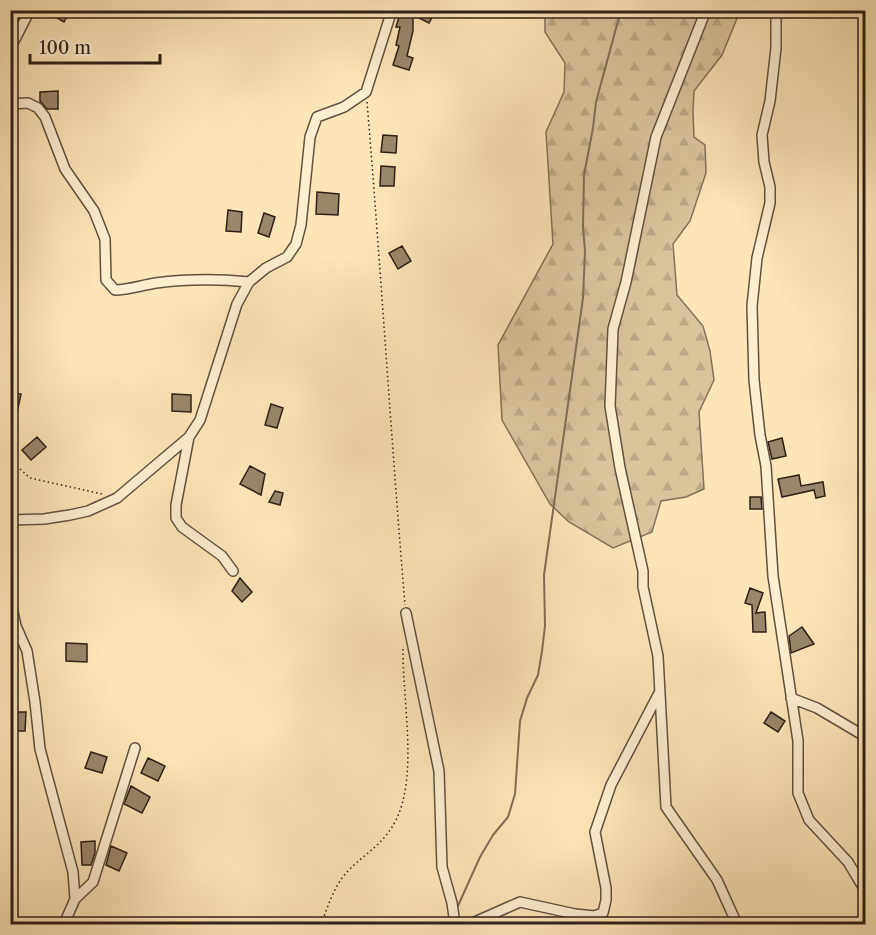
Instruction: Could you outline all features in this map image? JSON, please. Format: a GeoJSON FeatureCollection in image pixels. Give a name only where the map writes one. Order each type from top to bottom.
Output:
{"type":"FeatureCollection","features":[{"type":"Feature","properties":{"kind":"street"},"geometry":{"type":"LineString","coordinates":[[10,49],[30,10]]}},
{"type":"Feature","properties":{"kind":"street"},"geometry":{"type":"LineString","coordinates":[[10,520],[44,519],[88,511],[117,498],[189,437],[200,420],[237,304],[249,282],[266,268],[287,256],[296,244],[301,225],[310,137],[317,117],[344,107],[366,92],[392,10]]}},
{"type":"Feature","properties":{"kind":"street"},"geometry":{"type":"LineString","coordinates":[[706,10],[656,137],[626,282],[613,329],[610,406],[620,468],[643,571],[643,587],[658,656],[666,807],[717,880],[737,924]]}},
{"type":"Feature","properties":{"kind":"street"},"geometry":{"type":"LineString","coordinates":[[776,10],[775,59],[770,101],[762,135],[764,162],[770,187],[770,203],[757,258],[752,306],[754,380],[766,466],[773,576],[798,741],[798,793],[809,820],[848,862],[866,892]]}},
{"type":"Feature","properties":{"kind":"street"},"geometry":{"type":"LineString","coordinates":[[10,104],[28,104],[38,108],[45,117],[65,169],[94,211],[105,238],[106,280],[115,290],[193,279],[249,282]]}},
{"type":"Feature","properties":{"kind":"street"},"geometry":{"type":"LineString","coordinates":[[189,437],[176,505],[177,518],[182,527],[222,556],[233,571]]}},
{"type":"Feature","properties":{"kind":"street"},"geometry":{"type":"LineString","coordinates":[[10,598],[16,626],[27,651],[40,749],[73,872],[75,899]]}},
{"type":"Feature","properties":{"kind":"street"},"geometry":{"type":"LineString","coordinates":[[406,613],[439,771],[442,867],[455,924]]}},
{"type":"Feature","properties":{"kind":"street"},"geometry":{"type":"LineString","coordinates":[[470,924],[520,902],[575,914],[594,916],[603,913],[606,888],[595,832],[611,785],[659,692]]}},
{"type":"Feature","properties":{"kind":"street"},"geometry":{"type":"LineString","coordinates":[[790,698],[817,708],[866,737]]}},
{"type":"Feature","properties":{"kind":"street"},"geometry":{"type":"LineString","coordinates":[[64,924],[75,899],[93,882],[135,748]]}},
{"type":"Feature","properties":{"kind":"path"},"geometry":{"type":"LineString","coordinates":[[366,92],[406,613]]}},
{"type":"Feature","properties":{"kind":"path"},"geometry":{"type":"LineString","coordinates":[[10,460],[30,477],[117,498]]}},
{"type":"Feature","properties":{"kind":"path"},"geometry":{"type":"LineString","coordinates":[[321,924],[346,872],[381,844],[396,819],[406,795],[404,640]]}},
{"type":"Feature","properties":{"kind":"green space"},"geometry":{"type":"Polygon","coordinates":[[[545,11],[740,11],[722,55],[694,91],[694,137],[705,145],[706,173],[690,221],[673,244],[677,295],[703,326],[710,351],[714,380],[699,412],[704,489],[686,497],[661,501],[652,532],[613,548],[569,522],[550,504],[502,420],[498,345],[553,244],[546,132],[564,92],[565,63],[545,32],[545,11]]]}},
{"type":"Feature","properties":{"kind":"building"},"geometry":{"type":"Polygon","coordinates":[[[54,10],[71,10],[64,22],[52,15],[54,10]]]}},
{"type":"Feature","properties":{"kind":"building"},"geometry":{"type":"Polygon","coordinates":[[[401,10],[436,10],[429,23],[413,15],[413,31],[407,56],[413,58],[409,70],[393,65],[399,46],[396,45],[400,27],[396,27],[401,10]]]}},
{"type":"Feature","properties":{"kind":"building"},"geometry":{"type":"Polygon","coordinates":[[[58,91],[58,109],[47,109],[40,101],[40,92],[58,91]]]}},
{"type":"Feature","properties":{"kind":"building"},"geometry":{"type":"Polygon","coordinates":[[[383,135],[397,136],[396,153],[381,152],[383,135]]]}},
{"type":"Feature","properties":{"kind":"building"},"geometry":{"type":"Polygon","coordinates":[[[381,166],[395,167],[394,186],[380,186],[381,166]]]}},
{"type":"Feature","properties":{"kind":"building"},"geometry":{"type":"Polygon","coordinates":[[[317,192],[339,194],[338,215],[316,214],[317,192]]]}},
{"type":"Feature","properties":{"kind":"building"},"geometry":{"type":"Polygon","coordinates":[[[228,210],[242,212],[241,232],[226,231],[228,210]]]}},
{"type":"Feature","properties":{"kind":"building"},"geometry":{"type":"Polygon","coordinates":[[[264,213],[275,217],[269,237],[258,233],[264,213]]]}},
{"type":"Feature","properties":{"kind":"building"},"geometry":{"type":"Polygon","coordinates":[[[402,246],[411,261],[398,269],[389,253],[402,246]]]}},
{"type":"Feature","properties":{"kind":"building"},"geometry":{"type":"Polygon","coordinates":[[[10,392],[21,394],[17,413],[10,411],[10,392]]]}},
{"type":"Feature","properties":{"kind":"building"},"geometry":{"type":"Polygon","coordinates":[[[172,394],[191,395],[191,412],[172,411],[172,394]]]}},
{"type":"Feature","properties":{"kind":"building"},"geometry":{"type":"Polygon","coordinates":[[[271,404],[283,408],[277,428],[265,425],[271,404]]]}},
{"type":"Feature","properties":{"kind":"building"},"geometry":{"type":"Polygon","coordinates":[[[37,437],[46,447],[31,460],[22,450],[37,437]]]}},
{"type":"Feature","properties":{"kind":"building"},"geometry":{"type":"Polygon","coordinates":[[[782,438],[786,456],[772,459],[768,442],[782,438]]]}},
{"type":"Feature","properties":{"kind":"building"},"geometry":{"type":"Polygon","coordinates":[[[250,466],[265,474],[261,495],[240,484],[250,466]]]}},
{"type":"Feature","properties":{"kind":"building"},"geometry":{"type":"Polygon","coordinates":[[[799,475],[801,486],[823,482],[825,496],[816,498],[814,490],[782,497],[778,479],[799,475]]]}},
{"type":"Feature","properties":{"kind":"building"},"geometry":{"type":"Polygon","coordinates":[[[275,491],[283,493],[280,505],[269,502],[275,491]]]}},
{"type":"Feature","properties":{"kind":"building"},"geometry":{"type":"Polygon","coordinates":[[[750,497],[761,497],[762,509],[750,509],[750,497]]]}},
{"type":"Feature","properties":{"kind":"building"},"geometry":{"type":"Polygon","coordinates":[[[240,578],[252,592],[242,602],[232,591],[240,578]]]}},
{"type":"Feature","properties":{"kind":"building"},"geometry":{"type":"Polygon","coordinates":[[[750,588],[763,593],[756,613],[765,612],[766,632],[753,632],[752,605],[745,603],[750,588]]]}},
{"type":"Feature","properties":{"kind":"building"},"geometry":{"type":"Polygon","coordinates":[[[802,627],[814,644],[791,653],[789,636],[802,627]]]}},
{"type":"Feature","properties":{"kind":"building"},"geometry":{"type":"Polygon","coordinates":[[[66,643],[87,644],[87,662],[66,661],[66,643]]]}},
{"type":"Feature","properties":{"kind":"building"},"geometry":{"type":"Polygon","coordinates":[[[10,712],[26,712],[25,731],[10,731],[10,712]]]}},
{"type":"Feature","properties":{"kind":"building"},"geometry":{"type":"Polygon","coordinates":[[[771,712],[785,721],[778,732],[764,723],[771,712]]]}},
{"type":"Feature","properties":{"kind":"building"},"geometry":{"type":"Polygon","coordinates":[[[91,752],[107,757],[102,773],[85,768],[91,752]]]}},
{"type":"Feature","properties":{"kind":"building"},"geometry":{"type":"Polygon","coordinates":[[[148,758],[165,766],[158,781],[141,773],[148,758]]]}},
{"type":"Feature","properties":{"kind":"building"},"geometry":{"type":"Polygon","coordinates":[[[131,786],[150,797],[142,813],[124,804],[131,786]]]}},
{"type":"Feature","properties":{"kind":"building"},"geometry":{"type":"Polygon","coordinates":[[[95,841],[95,853],[91,865],[82,865],[81,842],[95,841]]]}},
{"type":"Feature","properties":{"kind":"building"},"geometry":{"type":"Polygon","coordinates":[[[111,846],[127,853],[119,871],[106,865],[111,846]]]}},
{"type":"Feature","properties":{"kind":"waterway"},"geometry":{"type":"LineString","coordinates":[[457,908],[480,857],[493,835],[508,817],[515,794],[520,721],[527,698],[538,675],[545,626],[544,575],[583,298],[584,175],[596,102],[621,10]]}}]}
